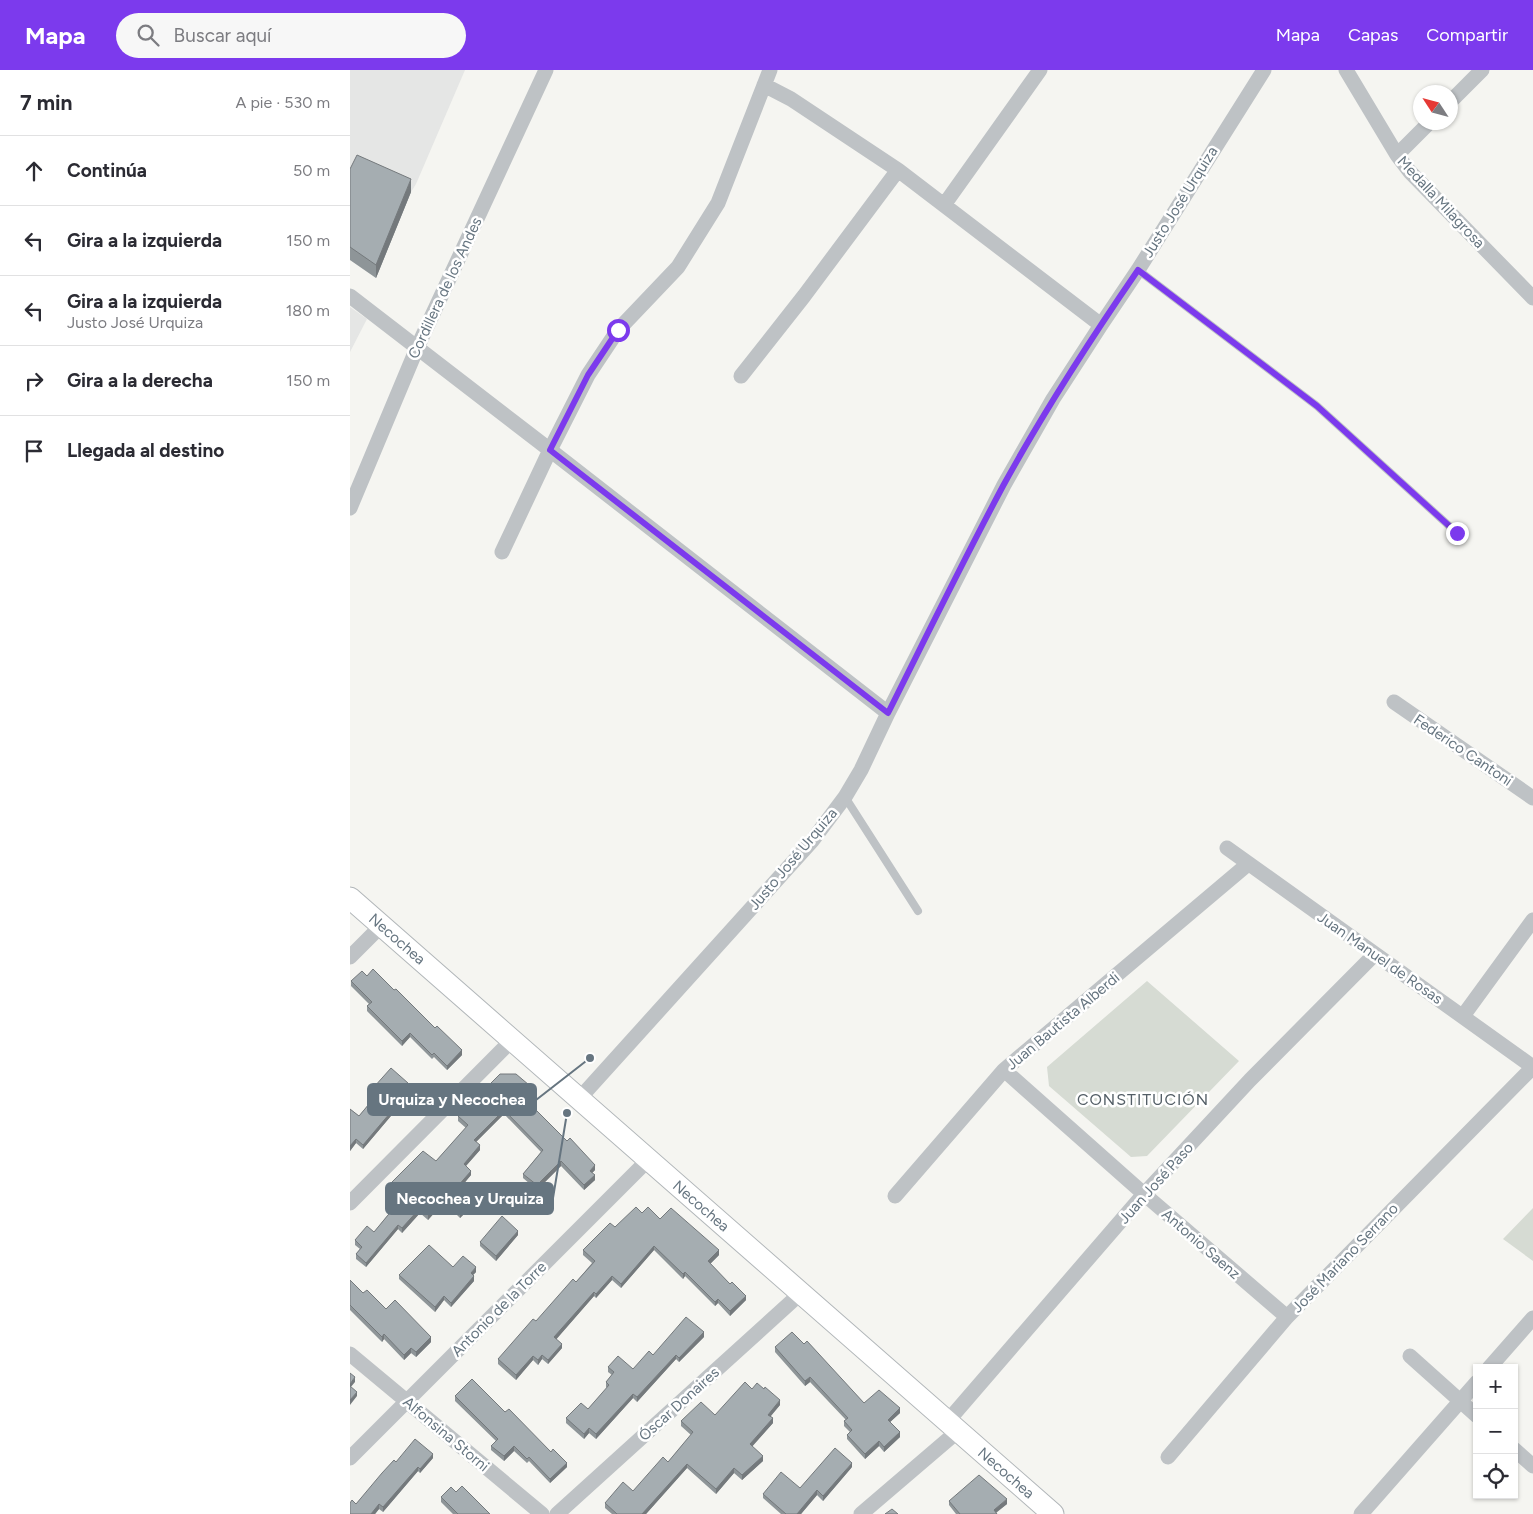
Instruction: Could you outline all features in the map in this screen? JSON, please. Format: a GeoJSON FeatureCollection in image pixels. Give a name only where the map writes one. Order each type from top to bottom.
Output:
{"type":"FeatureCollection","features":[{"type":"Feature","properties":{"kind":"main road","name":"Necochea"},"geometry":{"type":"LineString","coordinates":[[350,898],[1053,1514]]}},
{"type":"Feature","properties":{"kind":"street","name":"Cordillera de los Andes"},"geometry":{"type":"LineString","coordinates":[[350,508],[417,348],[546,70]]}},
{"type":"Feature","properties":{"kind":"street"},"geometry":{"type":"LineString","coordinates":[[502,552],[588,375],[618,330],[678,267],[718,203],[770,70]]}},
{"type":"Feature","properties":{"kind":"street"},"geometry":{"type":"LineString","coordinates":[[944,205],[1040,70]]}},
{"type":"Feature","properties":{"kind":"street","name":"Justo José Urquiza"},"geometry":{"type":"LineString","coordinates":[[579,1099],[812,840],[844,797],[861,770],[1004,485],[1054,399],[1264,70]]}},
{"type":"Feature","properties":{"kind":"street","name":"Medalla Milagrosa"},"geometry":{"type":"LineString","coordinates":[[1346,70],[1397,155],[1410,172],[1533,298]]}},
{"type":"Feature","properties":{"kind":"street"},"geometry":{"type":"LineString","coordinates":[[1458,94],[1482,70]]}},
{"type":"Feature","properties":{"kind":"street"},"geometry":{"type":"LineString","coordinates":[[764,85],[791,99],[898,170],[1101,325]]}},
{"type":"Feature","properties":{"kind":"street"},"geometry":{"type":"LineString","coordinates":[[1397,155],[1422,130]]}},
{"type":"Feature","properties":{"kind":"street"},"geometry":{"type":"LineString","coordinates":[[741,376],[804,296],[898,170]]}},
{"type":"Feature","properties":{"kind":"street"},"geometry":{"type":"LineString","coordinates":[[350,296],[888,713]]}},
{"type":"Feature","properties":{"kind":"street","name":"Federico Cantoni"},"geometry":{"type":"LineString","coordinates":[[1394,702],[1533,798]]}},
{"type":"Feature","properties":{"kind":"street","name":"Juan Manuel de Rosas"},"geometry":{"type":"LineString","coordinates":[[1227,848],[1533,1067]]}},
{"type":"Feature","properties":{"kind":"street","name":"Juan Bautista Alberdi"},"geometry":{"type":"LineString","coordinates":[[895,1196],[1004,1070],[1248,864]]}},
{"type":"Feature","properties":{"kind":"street"},"geometry":{"type":"LineString","coordinates":[[1463,1016],[1533,920]]}},
{"type":"Feature","properties":{"kind":"street"},"geometry":{"type":"LineString","coordinates":[[350,957],[381,926]]}},
{"type":"Feature","properties":{"kind":"street","name":"Juan José Paso"},"geometry":{"type":"LineString","coordinates":[[861,1514],[953,1426],[1144,1194],[1250,1080],[1374,954]]}},
{"type":"Feature","properties":{"kind":"street"},"geometry":{"type":"LineString","coordinates":[[350,1203],[512,1040]]}},
{"type":"Feature","properties":{"kind":"street","name":"José Mariano Serrano"},"geometry":{"type":"LineString","coordinates":[[1168,1457],[1287,1317],[1533,1067]]}},
{"type":"Feature","properties":{"kind":"street","name":"Antonio Saenz"},"geometry":{"type":"LineString","coordinates":[[1004,1070],[1287,1317]]}},
{"type":"Feature","properties":{"kind":"street","name":"Antonio de la Torre"},"geometry":{"type":"LineString","coordinates":[[350,1458],[648,1160]]}},
{"type":"Feature","properties":{"kind":"street","name":"Óscar Donaires"},"geometry":{"type":"LineString","coordinates":[[557,1514],[801,1293]]}},
{"type":"Feature","properties":{"kind":"street"},"geometry":{"type":"LineString","coordinates":[[1493,1364],[1533,1318]]}},
{"type":"Feature","properties":{"kind":"street","name":"Alfonsina Storni"},"geometry":{"type":"LineString","coordinates":[[350,1354],[542,1514]]}},
{"type":"Feature","properties":{"kind":"street"},"geometry":{"type":"LineString","coordinates":[[1410,1356],[1473,1412]]}},
{"type":"Feature","properties":{"kind":"street"},"geometry":{"type":"LineString","coordinates":[[1361,1514],[1473,1386]]}},
{"type":"Feature","properties":{"kind":"street"},"geometry":{"type":"LineString","coordinates":[[1518,1453],[1533,1466]]}},
{"type":"Feature","properties":{"kind":"lane"},"geometry":{"type":"LineString","coordinates":[[1138,270],[1317,406],[1457,533]]}},
{"type":"Feature","properties":{"kind":"lane"},"geometry":{"type":"LineString","coordinates":[[844,797],[918,911]]}},
{"type":"Feature","properties":{"kind":"shaded area"},"geometry":{"type":"Polygon","coordinates":[[[350,70],[465,70],[411,192],[376,278],[350,260],[350,70]]]}},
{"type":"Feature","properties":{"kind":"shaded area"},"geometry":{"type":"Polygon","coordinates":[[[350,307],[367,319],[350,352],[350,307]]]}},
{"type":"Feature","properties":{"kind":"shaded area"},"geometry":{"type":"Polygon","coordinates":[[[1147,981],[1239,1061],[1147,1156],[1131,1157],[1049,1086],[1047,1067],[1147,981]]]}},
{"type":"Feature","properties":{"kind":"shaded area"},"geometry":{"type":"Polygon","coordinates":[[[1533,1208],[1533,1261],[1503,1239],[1533,1208]]]}},
{"type":"Feature","properties":{"kind":"building"},"geometry":{"type":"Polygon","coordinates":[[[357,155],[411,179],[376,265],[350,247],[350,169],[357,155]]]}},
{"type":"Feature","properties":{"kind":"building"},"geometry":{"type":"Polygon","coordinates":[[[373,969],[435,1028],[437,1026],[462,1050],[447,1066],[434,1053],[432,1055],[410,1033],[402,1041],[367,1006],[372,1002],[351,981],[362,971],[367,976],[373,969]]]}},
{"type":"Feature","properties":{"kind":"building"},"geometry":{"type":"Polygon","coordinates":[[[391,1068],[408,1083],[404,1087],[411,1093],[399,1108],[396,1106],[363,1145],[356,1139],[350,1146],[350,1109],[359,1116],[380,1091],[374,1087],[391,1068]]]}},
{"type":"Feature","properties":{"kind":"building"},"geometry":{"type":"Polygon","coordinates":[[[500,1074],[516,1074],[529,1085],[520,1094],[567,1141],[570,1138],[595,1165],[590,1171],[595,1175],[584,1185],[561,1161],[537,1185],[523,1174],[543,1150],[504,1110],[474,1140],[480,1145],[464,1164],[471,1171],[457,1187],[472,1202],[460,1214],[444,1198],[428,1215],[420,1208],[402,1228],[398,1225],[366,1263],[356,1254],[362,1247],[355,1240],[367,1226],[374,1232],[393,1209],[401,1194],[390,1184],[423,1151],[436,1161],[468,1125],[458,1116],[500,1074]]]}},
{"type":"Feature","properties":{"kind":"building"},"geometry":{"type":"Polygon","coordinates":[[[636,1207],[642,1213],[648,1207],[660,1219],[671,1208],[719,1250],[708,1261],[730,1284],[732,1282],[746,1296],[730,1311],[718,1299],[715,1302],[685,1272],[683,1274],[654,1246],[621,1284],[612,1276],[596,1294],[594,1292],[554,1337],[562,1344],[548,1360],[542,1355],[538,1360],[533,1356],[516,1375],[498,1359],[533,1319],[536,1321],[573,1279],[576,1282],[595,1261],[583,1250],[610,1223],[615,1227],[636,1207]]]}},
{"type":"Feature","properties":{"kind":"building"},"geometry":{"type":"Polygon","coordinates":[[[502,1216],[518,1231],[496,1256],[480,1242],[502,1216]]]}},
{"type":"Feature","properties":{"kind":"building"},"geometry":{"type":"Polygon","coordinates":[[[429,1245],[453,1267],[463,1256],[476,1267],[471,1273],[474,1276],[451,1303],[444,1296],[435,1307],[399,1275],[429,1245]]]}},
{"type":"Feature","properties":{"kind":"building"},"geometry":{"type":"Polygon","coordinates":[[[350,1280],[363,1293],[367,1290],[386,1309],[395,1300],[431,1337],[416,1352],[411,1348],[404,1355],[384,1334],[382,1337],[350,1305],[350,1280]]]}},
{"type":"Feature","properties":{"kind":"building"},"geometry":{"type":"Polygon","coordinates":[[[686,1317],[704,1332],[679,1358],[676,1355],[637,1397],[633,1394],[596,1434],[589,1428],[584,1434],[566,1418],[581,1403],[588,1409],[609,1385],[606,1382],[614,1372],[608,1367],[618,1356],[633,1369],[649,1351],[653,1355],[686,1317]]]}},
{"type":"Feature","properties":{"kind":"building"},"geometry":{"type":"Polygon","coordinates":[[[792,1332],[804,1344],[807,1341],[864,1403],[879,1390],[900,1408],[888,1420],[900,1432],[884,1447],[879,1441],[865,1454],[847,1435],[852,1430],[844,1421],[848,1418],[810,1377],[805,1381],[775,1347],[792,1332]]]}},
{"type":"Feature","properties":{"kind":"building"},"geometry":{"type":"Polygon","coordinates":[[[350,1373],[355,1377],[350,1384],[350,1373]]]}},
{"type":"Feature","properties":{"kind":"building"},"geometry":{"type":"Polygon","coordinates":[[[472,1379],[505,1412],[509,1409],[551,1452],[553,1449],[567,1463],[550,1479],[529,1457],[527,1459],[514,1446],[504,1456],[491,1446],[498,1439],[455,1396],[472,1379]]]}},
{"type":"Feature","properties":{"kind":"building"},"geometry":{"type":"Polygon","coordinates":[[[745,1382],[752,1389],[757,1383],[764,1389],[765,1387],[780,1400],[768,1415],[773,1418],[750,1444],[763,1456],[742,1475],[734,1468],[716,1489],[687,1464],[642,1514],[617,1514],[605,1503],[623,1482],[633,1491],[663,1457],[668,1462],[693,1432],[681,1421],[701,1402],[715,1415],[745,1382]]]}},
{"type":"Feature","properties":{"kind":"building"},"geometry":{"type":"Polygon","coordinates":[[[350,1386],[357,1392],[350,1400],[350,1386]]]}},
{"type":"Feature","properties":{"kind":"building"},"geometry":{"type":"Polygon","coordinates":[[[415,1439],[433,1454],[420,1469],[418,1467],[383,1507],[379,1504],[371,1514],[350,1514],[350,1503],[352,1500],[356,1504],[382,1473],[394,1460],[396,1462],[415,1439]]]}},
{"type":"Feature","properties":{"kind":"building"},"geometry":{"type":"Polygon","coordinates":[[[835,1448],[852,1463],[823,1496],[817,1490],[797,1514],[786,1514],[763,1494],[781,1472],[800,1488],[835,1448]]]}},
{"type":"Feature","properties":{"kind":"building"},"geometry":{"type":"Polygon","coordinates":[[[979,1475],[1007,1499],[994,1510],[997,1514],[960,1514],[949,1501],[979,1475]]]}},
{"type":"Feature","properties":{"kind":"building"},"geometry":{"type":"Polygon","coordinates":[[[462,1486],[490,1514],[458,1514],[441,1497],[451,1487],[456,1492],[462,1486]]]}},
{"type":"Feature","properties":{"kind":"building"},"geometry":{"type":"Polygon","coordinates":[[[892,1509],[898,1514],[885,1514],[892,1509]]]}},
{"type":"Feature","properties":{"kind":"place","name":"Urquiza y Necochea"},"geometry":{"type":"Point","coordinates":[590,1058]}},
{"type":"Feature","properties":{"kind":"place","name":"Necochea y Urquiza"},"geometry":{"type":"Point","coordinates":[567,1113]}},
{"type":"Feature","properties":{"kind":"district","name":"CONSTITUCIÓN"},"geometry":{"type":"Point","coordinates":[1143,1099]}},
{"type":"Feature","properties":{"kind":"route"},"geometry":{"type":"LineString","coordinates":[[618,330],[588,375],[550,450],[888,713],[1004,485],[1054,399],[1138,270],[1317,406],[1457,533]]}}]}
